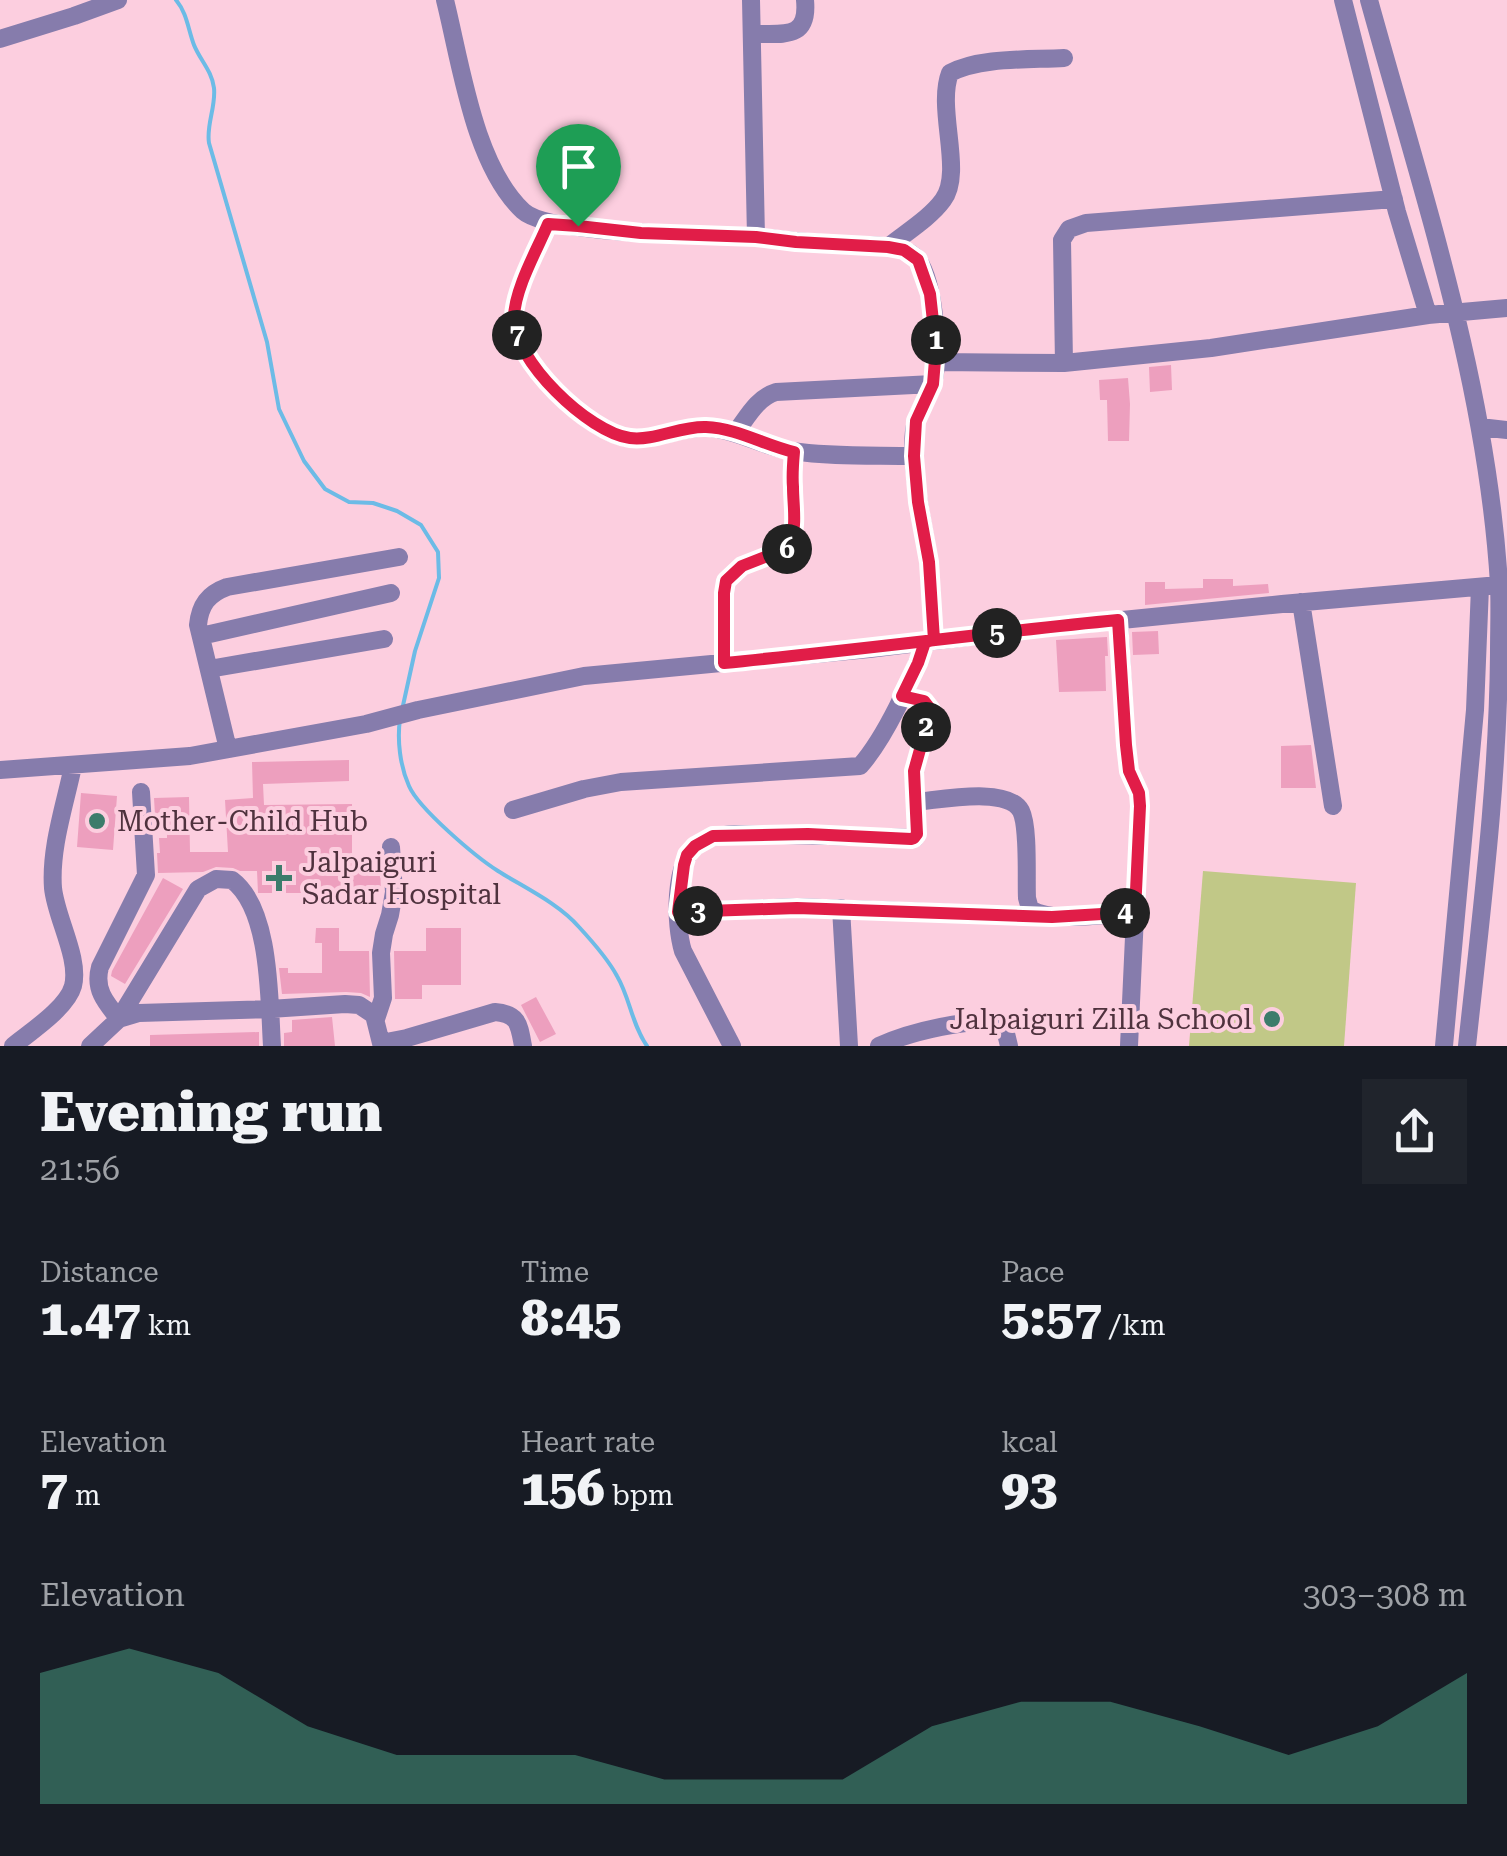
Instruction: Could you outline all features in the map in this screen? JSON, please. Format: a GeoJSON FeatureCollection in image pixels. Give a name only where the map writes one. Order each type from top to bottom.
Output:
{"type":"FeatureCollection","features":[{"type":"Feature","properties":{"kind":"street"},"geometry":{"type":"LineString","coordinates":[[0,39],[118,0]]}},
{"type":"Feature","properties":{"kind":"street"},"geometry":{"type":"LineString","coordinates":[[445,0],[486,154],[508,194],[534,219],[548,224],[641,233],[888,247],[912,254],[918,260],[925,274],[934,319],[933,384],[916,421],[914,456],[929,562],[930,641],[860,766],[621,782],[514,810]]}},
{"type":"Feature","properties":{"kind":"street"},"geometry":{"type":"LineString","coordinates":[[751,0],[756,237]]}},
{"type":"Feature","properties":{"kind":"street"},"geometry":{"type":"LineString","coordinates":[[752,34],[799,30],[805,21],[805,0]]}},
{"type":"Feature","properties":{"kind":"street"},"geometry":{"type":"LineString","coordinates":[[1343,0],[1428,315]]}},
{"type":"Feature","properties":{"kind":"street"},"geometry":{"type":"LineString","coordinates":[[1369,0],[1456,312],[1486,462],[1490,586],[1503,713],[1467,1046]]}},
{"type":"Feature","properties":{"kind":"street"},"geometry":{"type":"LineString","coordinates":[[888,247],[940,205],[950,188],[946,94],[950,73],[977,64],[1064,58]]}},
{"type":"Feature","properties":{"kind":"street"},"geometry":{"type":"LineString","coordinates":[[1064,363],[1062,240],[1068,229],[1086,223],[1394,199]]}},
{"type":"Feature","properties":{"kind":"street"},"geometry":{"type":"LineString","coordinates":[[548,224],[522,286],[513,322],[517,336],[550,386],[572,407],[628,438],[706,427],[736,432],[794,452],[914,456]]}},
{"type":"Feature","properties":{"kind":"street"},"geometry":{"type":"LineString","coordinates":[[935,362],[1064,363],[1211,348],[1428,315],[1507,308]]}},
{"type":"Feature","properties":{"kind":"street"},"geometry":{"type":"LineString","coordinates":[[736,432],[759,400],[776,392],[933,384]]}},
{"type":"Feature","properties":{"kind":"street"},"geometry":{"type":"LineString","coordinates":[[1480,427],[1507,430]]}},
{"type":"Feature","properties":{"kind":"street"},"geometry":{"type":"LineString","coordinates":[[724,663],[726,581],[742,566],[788,548],[792,539],[794,452]]}},
{"type":"Feature","properties":{"kind":"street"},"geometry":{"type":"LineString","coordinates":[[228,749],[198,625],[207,599],[227,587],[399,557]]}},
{"type":"Feature","properties":{"kind":"street"},"geometry":{"type":"LineString","coordinates":[[0,770],[190,756],[366,724],[560,680],[1118,620],[1490,586]]}},
{"type":"Feature","properties":{"kind":"street"},"geometry":{"type":"LineString","coordinates":[[1444,1046],[1490,586]]}},
{"type":"Feature","properties":{"kind":"street"},"geometry":{"type":"LineString","coordinates":[[201,636],[392,594]]}},
{"type":"Feature","properties":{"kind":"street"},"geometry":{"type":"LineString","coordinates":[[1301,602],[1333,806]]}},
{"type":"Feature","properties":{"kind":"street"},"geometry":{"type":"LineString","coordinates":[[1118,620],[1129,771],[1140,806],[1129,1046]]}},
{"type":"Feature","properties":{"kind":"street"},"geometry":{"type":"LineString","coordinates":[[209,668],[384,639]]}},
{"type":"Feature","properties":{"kind":"street"},"geometry":{"type":"LineString","coordinates":[[732,1046],[683,952],[677,924],[687,855],[713,836],[914,838],[916,761],[931,710],[924,701],[902,696]]}},
{"type":"Feature","properties":{"kind":"street"},"geometry":{"type":"LineString","coordinates":[[13,1046],[57,1009],[74,984],[74,968],[53,888],[54,854],[72,766]]}},
{"type":"Feature","properties":{"kind":"street"},"geometry":{"type":"LineString","coordinates":[[119,1018],[100,992],[98,974],[146,875],[141,792]]}},
{"type":"Feature","properties":{"kind":"street"},"geometry":{"type":"LineString","coordinates":[[915,802],[989,796],[1012,801],[1020,808],[1024,821],[1030,909],[1052,917]]}},
{"type":"Feature","properties":{"kind":"street"},"geometry":{"type":"LineString","coordinates":[[392,847],[394,892],[381,953],[383,998],[376,1018],[378,1045],[496,1012],[514,1018],[523,1046]]}},
{"type":"Feature","properties":{"kind":"street"},"geometry":{"type":"LineString","coordinates":[[90,1046],[119,1018],[198,889],[224,878],[244,891],[257,915],[264,947],[272,1046]]}},
{"type":"Feature","properties":{"kind":"street"},"geometry":{"type":"LineString","coordinates":[[678,912],[841,908],[1052,917],[1135,912]]}},
{"type":"Feature","properties":{"kind":"street"},"geometry":{"type":"LineString","coordinates":[[841,908],[849,1046]]}},
{"type":"Feature","properties":{"kind":"street"},"geometry":{"type":"LineString","coordinates":[[119,1018],[138,1013],[352,1004],[366,1008],[376,1018]]}},
{"type":"Feature","properties":{"kind":"street"},"geometry":{"type":"LineString","coordinates":[[878,1046],[925,1030],[992,1021],[1004,1025],[1009,1046]]}},
{"type":"Feature","properties":{"kind":"green space"},"geometry":{"type":"Polygon","coordinates":[[[1203,871],[1356,883],[1344,1046],[1189,1046],[1203,871]]]}},
{"type":"Feature","properties":{"kind":"building"},"geometry":{"type":"Polygon","coordinates":[[[1171,365],[1172,390],[1150,392],[1149,367],[1171,365]]]}},
{"type":"Feature","properties":{"kind":"building"},"geometry":{"type":"Polygon","coordinates":[[[1128,378],[1129,441],[1108,441],[1107,400],[1100,400],[1099,380],[1128,378]]]}},
{"type":"Feature","properties":{"kind":"building"},"geometry":{"type":"Polygon","coordinates":[[[1203,579],[1233,579],[1233,586],[1268,584],[1269,593],[1145,605],[1145,582],[1165,582],[1165,589],[1203,588],[1203,579]]]}},
{"type":"Feature","properties":{"kind":"building"},"geometry":{"type":"Polygon","coordinates":[[[1158,631],[1159,654],[1133,655],[1132,632],[1158,631]]]}},
{"type":"Feature","properties":{"kind":"building"},"geometry":{"type":"Polygon","coordinates":[[[1107,637],[1106,691],[1059,692],[1056,640],[1107,637]]]}},
{"type":"Feature","properties":{"kind":"building"},"geometry":{"type":"Polygon","coordinates":[[[1311,745],[1316,788],[1281,788],[1281,746],[1311,745]]]}},
{"type":"Feature","properties":{"kind":"building"},"geometry":{"type":"Polygon","coordinates":[[[349,760],[349,781],[263,784],[264,805],[352,804],[352,865],[380,864],[381,893],[258,893],[257,871],[233,868],[158,873],[159,838],[167,838],[167,815],[155,815],[154,798],[189,797],[190,852],[228,852],[225,800],[253,798],[252,762],[349,760]]]}},
{"type":"Feature","properties":{"kind":"building","name":"Mother-Child Hub"},"geometry":{"type":"Polygon","coordinates":[[[81,793],[117,796],[113,850],[77,847],[81,793]]]}},
{"type":"Feature","properties":{"kind":"building"},"geometry":{"type":"Polygon","coordinates":[[[163,878],[183,889],[125,984],[111,976],[112,971],[163,878]]]}},
{"type":"Feature","properties":{"kind":"building"},"geometry":{"type":"Polygon","coordinates":[[[316,928],[339,928],[339,951],[369,951],[370,997],[346,992],[282,994],[279,968],[288,968],[288,973],[322,973],[322,943],[315,943],[316,928]]]}},
{"type":"Feature","properties":{"kind":"building"},"geometry":{"type":"Polygon","coordinates":[[[426,928],[461,928],[461,985],[422,985],[422,999],[395,999],[394,951],[426,951],[426,928]]]}},
{"type":"Feature","properties":{"kind":"building"},"geometry":{"type":"Polygon","coordinates":[[[536,997],[556,1034],[540,1042],[521,1005],[536,997]]]}},
{"type":"Feature","properties":{"kind":"building"},"geometry":{"type":"Polygon","coordinates":[[[332,1017],[335,1046],[284,1046],[284,1033],[292,1032],[292,1020],[332,1017]]]}},
{"type":"Feature","properties":{"kind":"building"},"geometry":{"type":"Polygon","coordinates":[[[259,1032],[259,1046],[150,1046],[150,1035],[259,1032]]]}},
{"type":"Feature","properties":{"kind":"waterway"},"geometry":{"type":"LineString","coordinates":[[176,0],[213,82],[209,143],[267,342],[279,409],[304,461],[325,489],[349,502],[373,503],[397,511],[421,525],[438,552],[439,578],[415,651],[402,710]]}},
{"type":"Feature","properties":{"kind":"waterway"},"geometry":{"type":"LineString","coordinates":[[400,719],[401,762],[415,796],[476,855],[571,918],[617,976],[647,1046]]}},
{"type":"Feature","properties":{"kind":"place","name":"Mother-Child Hub"},"geometry":{"type":"Point","coordinates":[97,821]}},
{"type":"Feature","properties":{"kind":"place","name":"Jalpaiguri Sadar Hospital"},"geometry":{"type":"Point","coordinates":[279,878]}},
{"type":"Feature","properties":{"kind":"place","name":"Jalpaiguri Zilla School"},"geometry":{"type":"Point","coordinates":[1272,1019]}},
{"type":"Feature","properties":{"kind":"route"},"geometry":{"type":"LineString","coordinates":[[578,226],[548,224],[514,309],[517,336],[560,397],[610,431],[628,438],[706,427],[736,432],[794,452],[792,539],[782,552],[742,566],[726,581],[724,663],[869,648],[934,640],[1118,620],[1129,771],[1140,806],[1135,912],[1052,917],[797,908],[678,912],[687,855],[713,836],[808,834],[911,839],[917,834],[914,771],[931,710],[924,701],[902,696],[925,642],[934,640],[929,562],[914,456],[916,421],[933,384],[934,319],[925,274],[918,260],[904,250],[578,226]]}}]}
